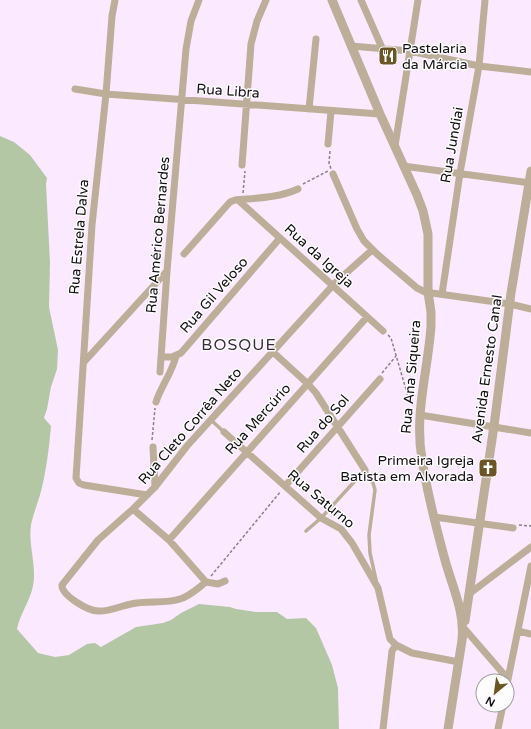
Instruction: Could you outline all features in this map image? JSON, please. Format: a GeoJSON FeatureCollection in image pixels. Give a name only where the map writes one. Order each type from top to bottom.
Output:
{"type":"FeatureCollection","features":[{"type":"Feature","properties":{"kind":"street","name":"Rua Estrela Dalva"},"geometry":{"type":"LineString","coordinates":[[115,0],[112,16],[106,94],[92,225],[76,478],[79,483],[84,486],[147,495]]}},
{"type":"Feature","properties":{"kind":"street","name":"Rua Américo Bernardes"},"geometry":{"type":"LineString","coordinates":[[160,372],[186,48],[191,21],[199,0]]}},
{"type":"Feature","properties":{"kind":"street"},"geometry":{"type":"LineString","coordinates":[[242,165],[251,44],[257,21],[266,0]]}},
{"type":"Feature","properties":{"kind":"street","name":"Rua Ana Siqueira"},"geometry":{"type":"LineString","coordinates":[[332,0],[380,114],[417,195],[428,234],[428,292],[431,312],[430,333],[420,411],[421,453],[434,517],[451,580],[459,589]]}},
{"type":"Feature","properties":{"kind":"street"},"geometry":{"type":"LineString","coordinates":[[361,0],[383,50]]}},
{"type":"Feature","properties":{"kind":"street"},"geometry":{"type":"LineString","coordinates":[[394,146],[418,0]]}},
{"type":"Feature","properties":{"kind":"street","name":"Rua Jundiai"},"geometry":{"type":"LineString","coordinates":[[442,294],[460,173],[479,66],[485,0]]}},
{"type":"Feature","properties":{"kind":"street"},"geometry":{"type":"LineString","coordinates":[[309,109],[316,39]]}},
{"type":"Feature","properties":{"kind":"street"},"geometry":{"type":"LineString","coordinates":[[351,46],[383,50],[410,51],[479,66],[531,72]]}},
{"type":"Feature","properties":{"kind":"street","name":"Rua Libra"},"geometry":{"type":"LineString","coordinates":[[75,89],[106,94],[380,114]]}},
{"type":"Feature","properties":{"kind":"street"},"geometry":{"type":"LineString","coordinates":[[329,147],[331,111]]}},
{"type":"Feature","properties":{"kind":"street"},"geometry":{"type":"LineString","coordinates":[[403,166],[530,183]]}},
{"type":"Feature","properties":{"kind":"street"},"geometry":{"type":"LineString","coordinates":[[332,171],[357,229],[364,241],[372,250],[417,288],[428,292],[510,304],[531,309]]}},
{"type":"Feature","properties":{"kind":"street","name":"Avenida Ernesto Canal"},"geometry":{"type":"LineString","coordinates":[[448,729],[480,523],[510,304],[531,171]]}},
{"type":"Feature","properties":{"kind":"street"},"geometry":{"type":"LineString","coordinates":[[184,254],[228,203],[238,200],[275,196],[298,189]]}},
{"type":"Feature","properties":{"kind":"street","name":"Rua da Igreja"},"geometry":{"type":"LineString","coordinates":[[238,200],[383,331]]}},
{"type":"Feature","properties":{"kind":"street","name":"Rua Gil Veloso"},"geometry":{"type":"LineString","coordinates":[[176,356],[183,350],[280,238]]}},
{"type":"Feature","properties":{"kind":"street","name":"Rua Cleto Corrêa Neto"},"geometry":{"type":"LineString","coordinates":[[206,582],[180,599],[131,604],[100,612],[92,611],[76,602],[64,592],[62,588],[62,585],[98,540],[155,487],[187,446],[332,286],[372,250]]}},
{"type":"Feature","properties":{"kind":"street"},"geometry":{"type":"LineString","coordinates":[[84,362],[167,270]]}},
{"type":"Feature","properties":{"kind":"street","name":"Rua Mercúrio"},"geometry":{"type":"LineString","coordinates":[[169,540],[367,317]]}},
{"type":"Feature","properties":{"kind":"street"},"geometry":{"type":"LineString","coordinates":[[273,352],[316,393],[365,470]]}},
{"type":"Feature","properties":{"kind":"street"},"geometry":{"type":"LineString","coordinates":[[156,402],[176,356],[161,357]]}},
{"type":"Feature","properties":{"kind":"street","name":"Rua do Sol"},"geometry":{"type":"LineString","coordinates":[[286,485],[380,379]]}},
{"type":"Feature","properties":{"kind":"street"},"geometry":{"type":"LineString","coordinates":[[420,411],[531,433]]}},
{"type":"Feature","properties":{"kind":"street","name":"Rua Saturno"},"geometry":{"type":"LineString","coordinates":[[224,432],[322,518],[341,529],[352,543],[378,588],[390,639],[396,645]]}},
{"type":"Feature","properties":{"kind":"street"},"geometry":{"type":"LineString","coordinates":[[153,448],[155,487]]}},
{"type":"Feature","properties":{"kind":"street"},"geometry":{"type":"LineString","coordinates":[[133,509],[169,540],[206,582],[218,584],[225,582]]}},
{"type":"Feature","properties":{"kind":"street"},"geometry":{"type":"LineString","coordinates":[[434,517],[515,526]]}},
{"type":"Feature","properties":{"kind":"street"},"geometry":{"type":"LineString","coordinates":[[459,589],[458,598],[463,600],[467,598],[469,594],[531,547]]}},
{"type":"Feature","properties":{"kind":"street"},"geometry":{"type":"LineString","coordinates":[[509,673],[531,566]]}},
{"type":"Feature","properties":{"kind":"street","name":"Avenida Ernesto Canal"},"geometry":{"type":"LineString","coordinates":[[463,628],[459,589],[468,581],[473,570]]}},
{"type":"Feature","properties":{"kind":"street"},"geometry":{"type":"LineString","coordinates":[[463,628],[500,673]]}},
{"type":"Feature","properties":{"kind":"street"},"geometry":{"type":"LineString","coordinates":[[518,631],[531,634]]}},
{"type":"Feature","properties":{"kind":"street"},"geometry":{"type":"LineString","coordinates":[[383,729],[392,651],[396,645],[403,650],[412,653],[459,662]]}},
{"type":"Feature","properties":{"kind":"street"},"geometry":{"type":"LineString","coordinates":[[498,729],[501,713]]}},
{"type":"Feature","properties":{"kind":"lane","name":"Rua Saturno"},"geometry":{"type":"LineString","coordinates":[[212,420],[224,432]]}},
{"type":"Feature","properties":{"kind":"lane"},"geometry":{"type":"LineString","coordinates":[[306,531],[322,518],[365,470],[373,483],[375,490],[369,535],[370,553],[378,588]]}},
{"type":"Feature","properties":{"kind":"path"},"geometry":{"type":"LineString","coordinates":[[298,189],[301,184],[332,171],[329,163],[329,147]]}},
{"type":"Feature","properties":{"kind":"path"},"geometry":{"type":"LineString","coordinates":[[391,338],[408,400],[420,411]]}},
{"type":"Feature","properties":{"kind":"path"},"geometry":{"type":"LineString","coordinates":[[380,379],[382,374],[396,356]]}},
{"type":"Feature","properties":{"kind":"path"},"geometry":{"type":"LineString","coordinates":[[153,448],[152,436],[156,402]]}},
{"type":"Feature","properties":{"kind":"path"},"geometry":{"type":"LineString","coordinates":[[206,582],[286,485]]}},
{"type":"Feature","properties":{"kind":"path"},"geometry":{"type":"LineString","coordinates":[[515,526],[531,526]]}},
{"type":"Feature","properties":{"kind":"green space"},"geometry":{"type":"Polygon","coordinates":[[[0,136],[14,142],[30,155],[47,178],[46,184],[50,263],[49,307],[58,350],[57,369],[44,418],[51,426],[47,461],[30,533],[34,571],[33,586],[17,629],[38,653],[55,657],[69,655],[87,644],[95,643],[101,647],[136,627],[163,623],[199,604],[230,607],[256,612],[277,612],[287,619],[306,618],[316,628],[332,665],[338,688],[339,729],[0,729],[0,136]]]}},
{"type":"Feature","properties":{"kind":"place","name":"Pastelaria da Márcia"},"geometry":{"type":"Point","coordinates":[388,56]}},
{"type":"Feature","properties":{"kind":"place","name":"Primeira Igreja Batista em Alvorada"},"geometry":{"type":"Point","coordinates":[488,468]}},
{"type":"Feature","properties":{"kind":"district","name":"BOSQUE"},"geometry":{"type":"Point","coordinates":[239,345]}}]}
